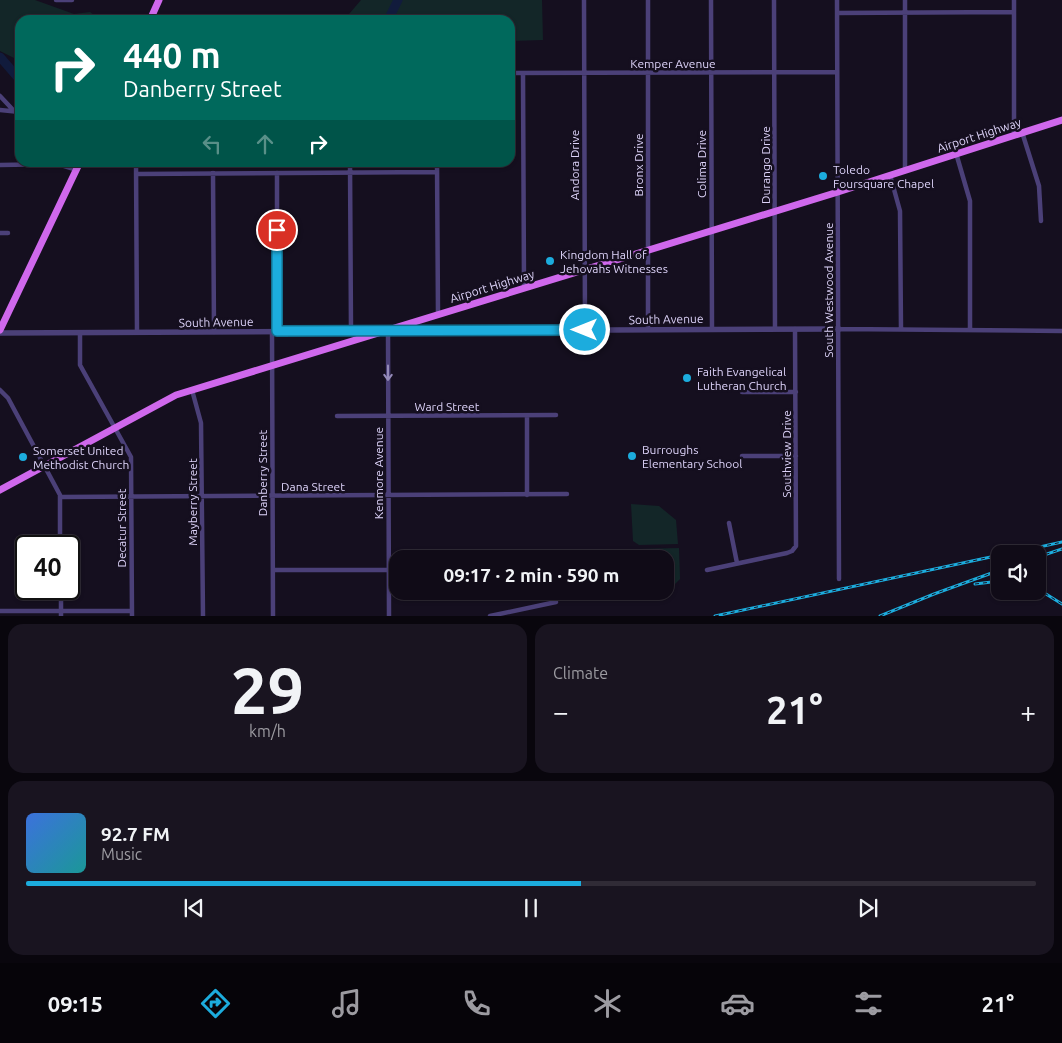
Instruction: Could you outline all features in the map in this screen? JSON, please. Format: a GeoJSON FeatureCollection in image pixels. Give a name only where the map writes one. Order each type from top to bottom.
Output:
{"type":"FeatureCollection","features":[{"type":"Feature","properties":{"kind":"main road"},"geometry":{"type":"LineString","coordinates":[[152,15],[159,0]]}},
{"type":"Feature","properties":{"kind":"main road","name":"Airport Highway"},"geometry":{"type":"LineString","coordinates":[[0,490],[170,398],[192,390],[838,192],[1062,120]]}},
{"type":"Feature","properties":{"kind":"main road"},"geometry":{"type":"LineString","coordinates":[[0,332],[78,167]]}},
{"type":"Feature","properties":{"kind":"street"},"geometry":{"type":"LineString","coordinates":[[56,0],[72,0]]}},
{"type":"Feature","properties":{"kind":"street","name":"Andora Drive"},"geometry":{"type":"LineString","coordinates":[[584,0],[585,330]]}},
{"type":"Feature","properties":{"kind":"street","name":"Bronx Drive"},"geometry":{"type":"LineString","coordinates":[[648,0],[648,330]]}},
{"type":"Feature","properties":{"kind":"street","name":"Colima Drive"},"geometry":{"type":"LineString","coordinates":[[711,0],[712,329]]}},
{"type":"Feature","properties":{"kind":"street","name":"Durango Drive"},"geometry":{"type":"LineString","coordinates":[[774,0],[775,329]]}},
{"type":"Feature","properties":{"kind":"street","name":"South Westwood Avenue"},"geometry":{"type":"LineString","coordinates":[[837,0],[839,580]]}},
{"type":"Feature","properties":{"kind":"street"},"geometry":{"type":"LineString","coordinates":[[905,0],[905,171]]}},
{"type":"Feature","properties":{"kind":"street"},"geometry":{"type":"LineString","coordinates":[[1014,0],[1014,135]]}},
{"type":"Feature","properties":{"kind":"street"},"geometry":{"type":"LineString","coordinates":[[837,13],[1014,12]]}},
{"type":"Feature","properties":{"kind":"street","name":"Kemper Avenue"},"geometry":{"type":"LineString","coordinates":[[515,73],[837,72]]}},
{"type":"Feature","properties":{"kind":"street"},"geometry":{"type":"LineString","coordinates":[[524,73],[524,288]]}},
{"type":"Feature","properties":{"kind":"street"},"geometry":{"type":"LineString","coordinates":[[0,96],[15,109]]}},
{"type":"Feature","properties":{"kind":"street"},"geometry":{"type":"LineString","coordinates":[[0,110],[15,112]]}},
{"type":"Feature","properties":{"kind":"street"},"geometry":{"type":"LineString","coordinates":[[1022,132],[1039,186],[1041,221]]}},
{"type":"Feature","properties":{"kind":"street"},"geometry":{"type":"LineString","coordinates":[[956,153],[970,201],[970,330]]}},
{"type":"Feature","properties":{"kind":"street"},"geometry":{"type":"LineString","coordinates":[[0,165],[15,165]]}},
{"type":"Feature","properties":{"kind":"street"},"geometry":{"type":"LineString","coordinates":[[68,167],[77,170]]}},
{"type":"Feature","properties":{"kind":"street"},"geometry":{"type":"LineString","coordinates":[[136,167],[137,332]]}},
{"type":"Feature","properties":{"kind":"street"},"geometry":{"type":"LineString","coordinates":[[350,167],[351,331]]}},
{"type":"Feature","properties":{"kind":"street"},"geometry":{"type":"LineString","coordinates":[[437,167],[438,314]]}},
{"type":"Feature","properties":{"kind":"street"},"geometry":{"type":"LineString","coordinates":[[136,174],[437,172]]}},
{"type":"Feature","properties":{"kind":"street"},"geometry":{"type":"LineString","coordinates":[[213,173],[214,332]]}},
{"type":"Feature","properties":{"kind":"street","name":"Danberry Street"},"geometry":{"type":"LineString","coordinates":[[273,616],[272,365],[277,173]]}},
{"type":"Feature","properties":{"kind":"street"},"geometry":{"type":"LineString","coordinates":[[890,175],[900,210],[901,329]]}},
{"type":"Feature","properties":{"kind":"street"},"geometry":{"type":"LineString","coordinates":[[0,233],[8,233]]}},
{"type":"Feature","properties":{"kind":"street","name":"South Avenue"},"geometry":{"type":"LineString","coordinates":[[0,332],[712,329],[1062,331]]}},
{"type":"Feature","properties":{"kind":"street","name":"Southview Drive"},"geometry":{"type":"LineString","coordinates":[[737,563],[787,553],[794,549],[796,543],[795,329]]}},
{"type":"Feature","properties":{"kind":"street","name":"Kenmore Avenue"},"geometry":{"type":"LineString","coordinates":[[388,330],[389,570]]}},
{"type":"Feature","properties":{"kind":"street","name":"Decatur Street"},"geometry":{"type":"LineString","coordinates":[[80,333],[80,364],[131,457],[132,613]]}},
{"type":"Feature","properties":{"kind":"street"},"geometry":{"type":"LineString","coordinates":[[0,390],[6,396],[45,466],[60,498],[60,535]]}},
{"type":"Feature","properties":{"kind":"street","name":"Mayberry Street"},"geometry":{"type":"LineString","coordinates":[[192,390],[201,423],[203,616]]}},
{"type":"Feature","properties":{"kind":"street"},"geometry":{"type":"LineString","coordinates":[[742,392],[796,392]]}},
{"type":"Feature","properties":{"kind":"street","name":"Ward Street"},"geometry":{"type":"LineString","coordinates":[[338,416],[556,415]]}},
{"type":"Feature","properties":{"kind":"street"},"geometry":{"type":"LineString","coordinates":[[527,416],[527,495]]}},
{"type":"Feature","properties":{"kind":"street"},"geometry":{"type":"LineString","coordinates":[[742,456],[796,456]]}},
{"type":"Feature","properties":{"kind":"street","name":"Dana Street"},"geometry":{"type":"LineString","coordinates":[[60,498],[567,494]]}},
{"type":"Feature","properties":{"kind":"street"},"geometry":{"type":"LineString","coordinates":[[707,570],[737,563],[729,524]]}},
{"type":"Feature","properties":{"kind":"street"},"geometry":{"type":"LineString","coordinates":[[273,570],[389,570]]}},
{"type":"Feature","properties":{"kind":"street"},"geometry":{"type":"LineString","coordinates":[[61,600],[61,613]]}},
{"type":"Feature","properties":{"kind":"street","name":"Kenmore Avenue"},"geometry":{"type":"LineString","coordinates":[[389,600],[389,616]]}},
{"type":"Feature","properties":{"kind":"street"},"geometry":{"type":"LineString","coordinates":[[490,616],[556,602]]}},
{"type":"Feature","properties":{"kind":"street"},"geometry":{"type":"LineString","coordinates":[[0,611],[132,613]]}},
{"type":"Feature","properties":{"kind":"green space"},"geometry":{"type":"Polygon","coordinates":[[[0,0],[35,0],[74,14],[90,12],[94,15],[15,15],[15,58],[0,51],[0,0]]]}},
{"type":"Feature","properties":{"kind":"green space"},"geometry":{"type":"Polygon","coordinates":[[[361,0],[542,0],[543,40],[515,41],[515,15],[348,15],[361,0]]]}},
{"type":"Feature","properties":{"kind":"green space"},"geometry":{"type":"Polygon","coordinates":[[[631,504],[659,506],[676,520],[678,544],[639,545],[633,541],[631,504]]]}},
{"type":"Feature","properties":{"kind":"green space"},"geometry":{"type":"Polygon","coordinates":[[[679,548],[680,579],[674,585],[674,550],[638,549],[679,548]]]}},
{"type":"Feature","properties":{"kind":"waterway"},"geometry":{"type":"LineString","coordinates":[[390,15],[398,0]]}},
{"type":"Feature","properties":{"kind":"waterway"},"geometry":{"type":"LineString","coordinates":[[0,57],[15,74]]}},
{"type":"Feature","properties":{"kind":"railway"},"geometry":{"type":"LineString","coordinates":[[1046,546],[1062,542]]}},
{"type":"Feature","properties":{"kind":"railway"},"geometry":{"type":"LineString","coordinates":[[1046,554],[1062,549]]}},
{"type":"Feature","properties":{"kind":"railway"},"geometry":{"type":"LineString","coordinates":[[715,616],[991,557]]}},
{"type":"Feature","properties":{"kind":"railway"},"geometry":{"type":"LineString","coordinates":[[880,616],[991,573]]}},
{"type":"Feature","properties":{"kind":"railway"},"geometry":{"type":"LineString","coordinates":[[975,584],[991,582]]}},
{"type":"Feature","properties":{"kind":"railway"},"geometry":{"type":"LineString","coordinates":[[1046,594],[1062,604]]}},
{"type":"Feature","properties":{"kind":"place","name":"Toledo Foursquare Chapel"},"geometry":{"type":"Point","coordinates":[823,176]}},
{"type":"Feature","properties":{"kind":"place","name":"Kingdom Hall of Jehovahs Witnesses"},"geometry":{"type":"Point","coordinates":[550,261]}},
{"type":"Feature","properties":{"kind":"place","name":"Faith Evangelical Lutheran Church"},"geometry":{"type":"Point","coordinates":[687,378]}},
{"type":"Feature","properties":{"kind":"place","name":"Burroughs Elementary School"},"geometry":{"type":"Point","coordinates":[632,456]}},
{"type":"Feature","properties":{"kind":"place","name":"Somerset United Methodist Church"},"geometry":{"type":"Point","coordinates":[23,457]}},
{"type":"Feature","properties":{"kind":"route"},"geometry":{"type":"LineString","coordinates":[[277,230],[277,331],[585,330]]}}]}
